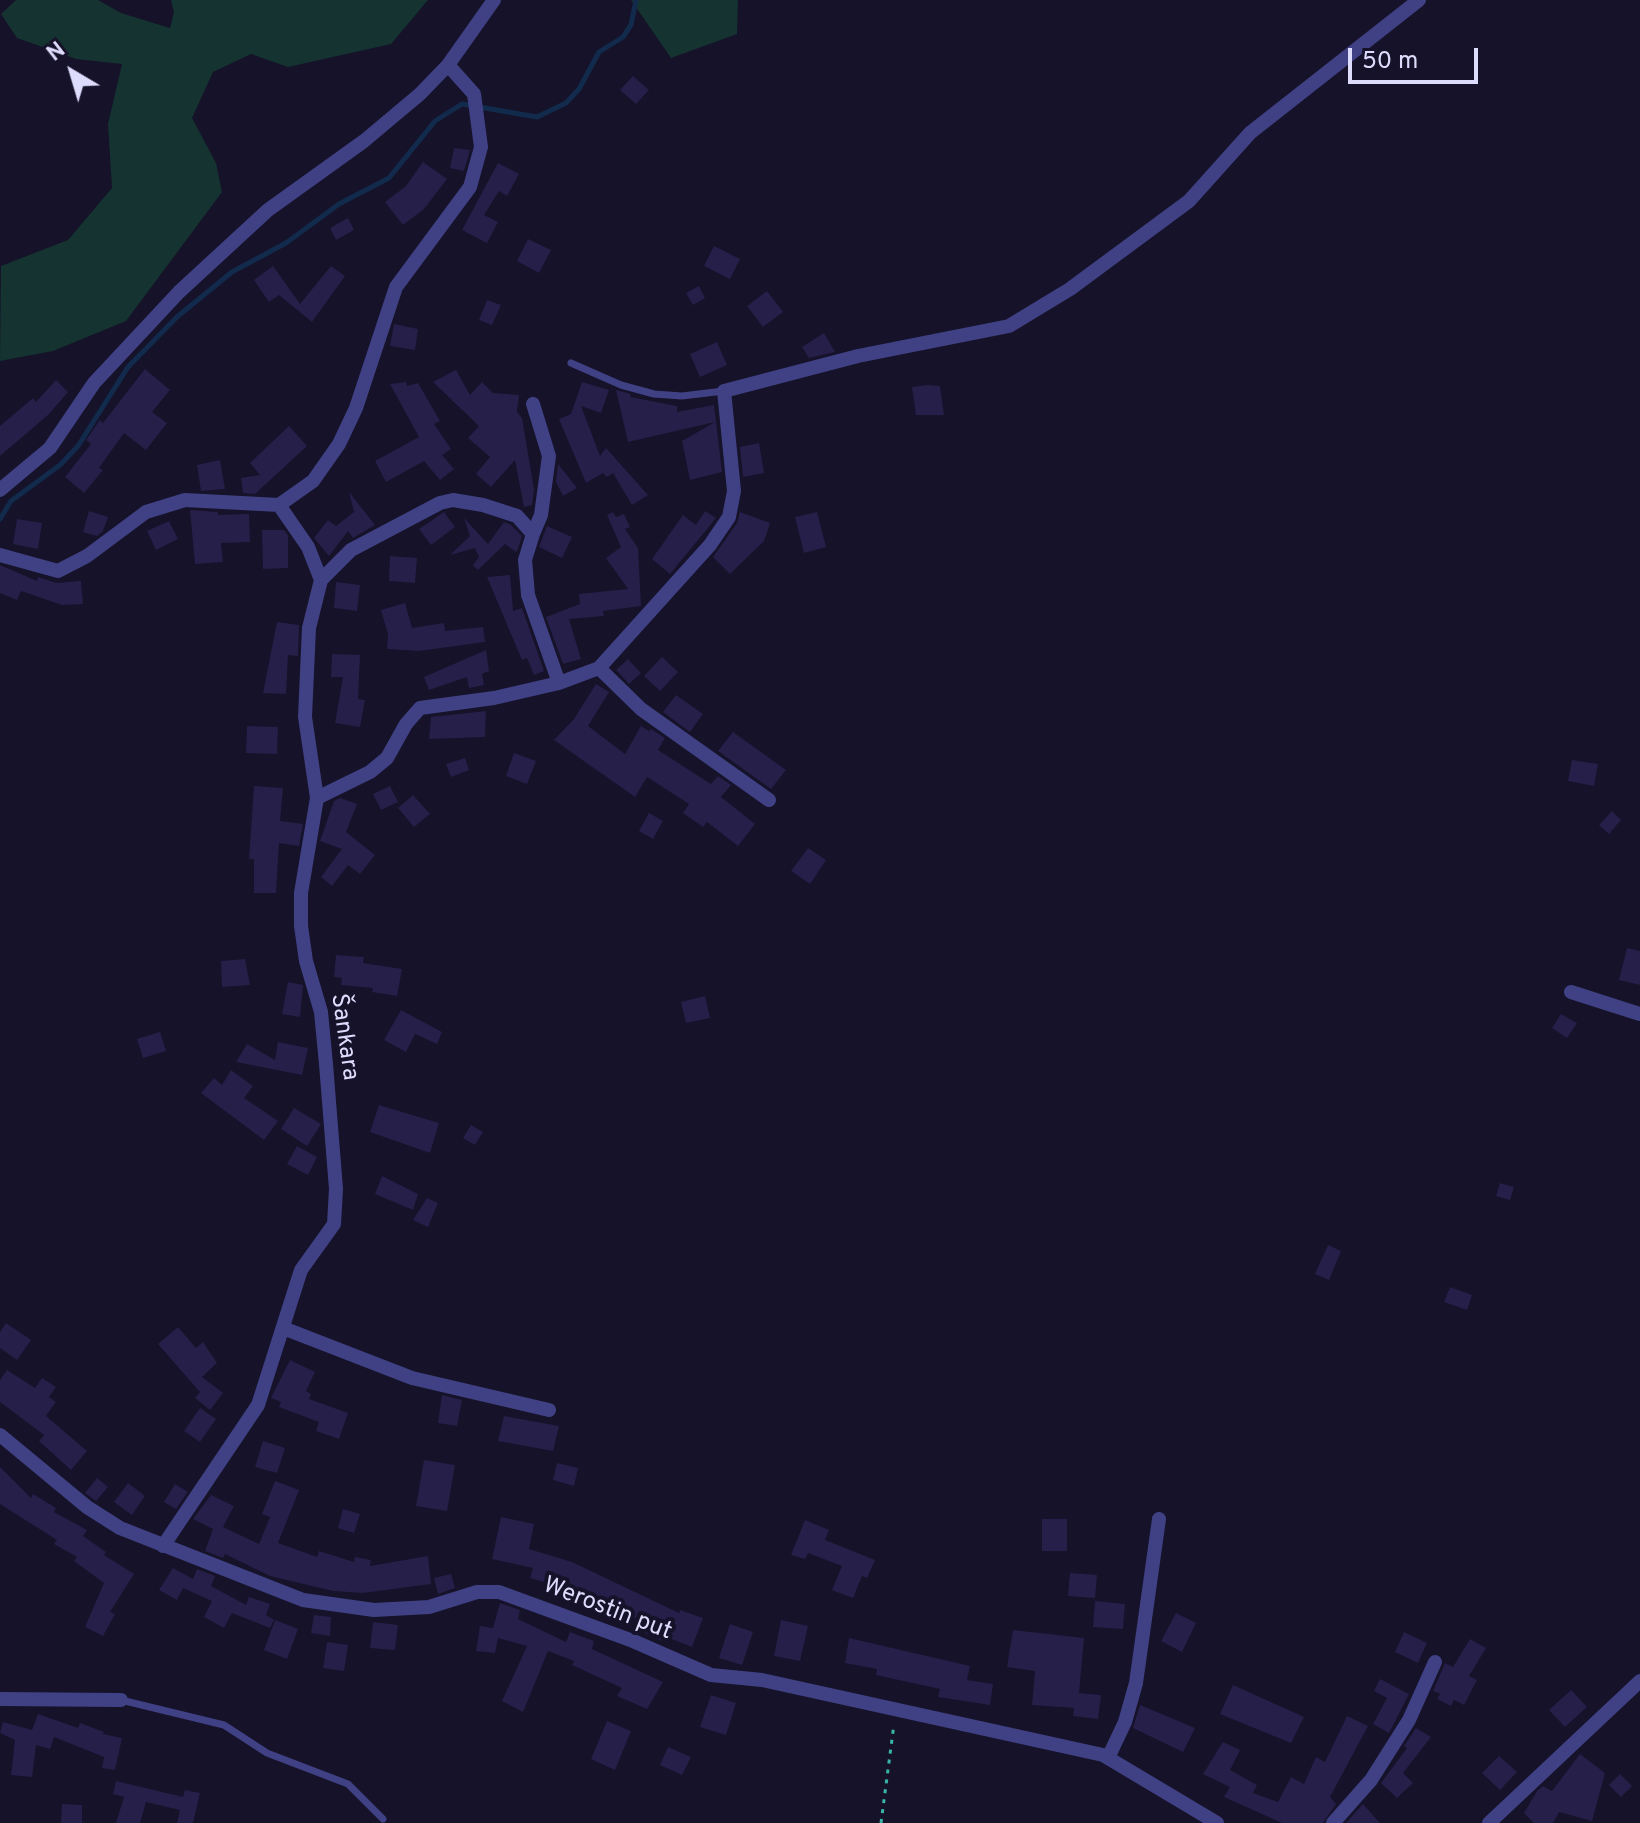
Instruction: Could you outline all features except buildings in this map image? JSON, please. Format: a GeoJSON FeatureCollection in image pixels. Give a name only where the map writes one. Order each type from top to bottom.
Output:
{"type":"FeatureCollection","features":[{"type":"Feature","properties":{"kind":"street"},"geometry":{"type":"LineString","coordinates":[[0,490],[50,448],[94,383],[179,292],[268,210],[364,141],[448,65],[494,0]]}},
{"type":"Feature","properties":{"kind":"street"},"geometry":{"type":"LineString","coordinates":[[317,798],[370,772],[387,758],[412,714],[420,708],[494,698],[559,683],[599,668],[710,545],[729,517],[734,491],[724,391],[858,356],[1009,326],[1070,289],[1189,201],[1250,133],[1419,0]]}},
{"type":"Feature","properties":{"kind":"street"},"geometry":{"type":"LineString","coordinates":[[279,505],[313,481],[339,444],[356,408],[396,287],[470,187],[481,147],[474,94],[448,65]]}},
{"type":"Feature","properties":{"kind":"street"},"geometry":{"type":"LineString","coordinates":[[533,404],[549,456],[541,515],[525,560],[528,595],[559,683]]}},
{"type":"Feature","properties":{"kind":"street"},"geometry":{"type":"LineString","coordinates":[[0,555],[58,571],[87,556],[146,512],[185,500],[279,505],[286,509],[308,547],[321,580],[351,550],[376,534],[453,500],[517,516],[533,534]]}},
{"type":"Feature","properties":{"kind":"street","name":"Šankara"},"geometry":{"type":"LineString","coordinates":[[163,1546],[258,1405],[301,1270],[334,1224],[324,1038],[301,926],[301,893],[317,798],[305,717],[309,628],[321,580]]}},
{"type":"Feature","properties":{"kind":"street"},"geometry":{"type":"LineString","coordinates":[[599,668],[641,709],[769,800]]}},
{"type":"Feature","properties":{"kind":"street"},"geometry":{"type":"LineString","coordinates":[[1571,992],[1640,1014]]}},
{"type":"Feature","properties":{"kind":"street"},"geometry":{"type":"LineString","coordinates":[[283,1328],[412,1378],[549,1410]]}},
{"type":"Feature","properties":{"kind":"street","name":"Werostin put"},"geometry":{"type":"LineString","coordinates":[[0,1435],[87,1507],[120,1528],[303,1600],[374,1610],[429,1607],[477,1592],[499,1592],[633,1641],[711,1675],[762,1680],[1108,1758],[1217,1823]]}},
{"type":"Feature","properties":{"kind":"street"},"geometry":{"type":"LineString","coordinates":[[1108,1758],[1125,1722],[1136,1683],[1159,1519]]}},
{"type":"Feature","properties":{"kind":"street"},"geometry":{"type":"LineString","coordinates":[[1333,1823],[1371,1780],[1409,1720],[1435,1662]]}},
{"type":"Feature","properties":{"kind":"street"},"geometry":{"type":"LineString","coordinates":[[1489,1823],[1640,1681]]}},
{"type":"Feature","properties":{"kind":"street"},"geometry":{"type":"LineString","coordinates":[[0,1699],[121,1700]]}},
{"type":"Feature","properties":{"kind":"lane"},"geometry":{"type":"LineString","coordinates":[[571,363],[621,385],[654,394],[682,396],[724,391]]}},
{"type":"Feature","properties":{"kind":"lane"},"geometry":{"type":"LineString","coordinates":[[121,1700],[224,1725],[267,1753],[348,1784],[383,1819]]}},
{"type":"Feature","properties":{"kind":"path"},"geometry":{"type":"LineString","coordinates":[[881,1823],[896,1709]]}},
{"type":"Feature","properties":{"kind":"green space"},"geometry":{"type":"Polygon","coordinates":[[[16,0],[98,0],[121,13],[170,28],[174,12],[171,0],[428,0],[391,44],[288,67],[251,54],[213,72],[192,118],[216,163],[222,192],[126,321],[53,351],[0,361],[1,266],[68,240],[112,188],[108,124],[122,64],[76,59],[17,38],[1,14],[16,0]]]}},
{"type":"Feature","properties":{"kind":"green space"},"geometry":{"type":"Polygon","coordinates":[[[631,0],[738,0],[737,34],[671,58],[631,0]]]}},
{"type":"Feature","properties":{"kind":"waterway"},"geometry":{"type":"LineString","coordinates":[[0,519],[11,501],[60,465],[78,446],[128,367],[178,316],[232,272],[286,243],[339,204],[389,178],[435,121],[462,104],[537,117],[566,103],[579,89],[599,52],[623,37],[631,25],[636,0]]}}]}
